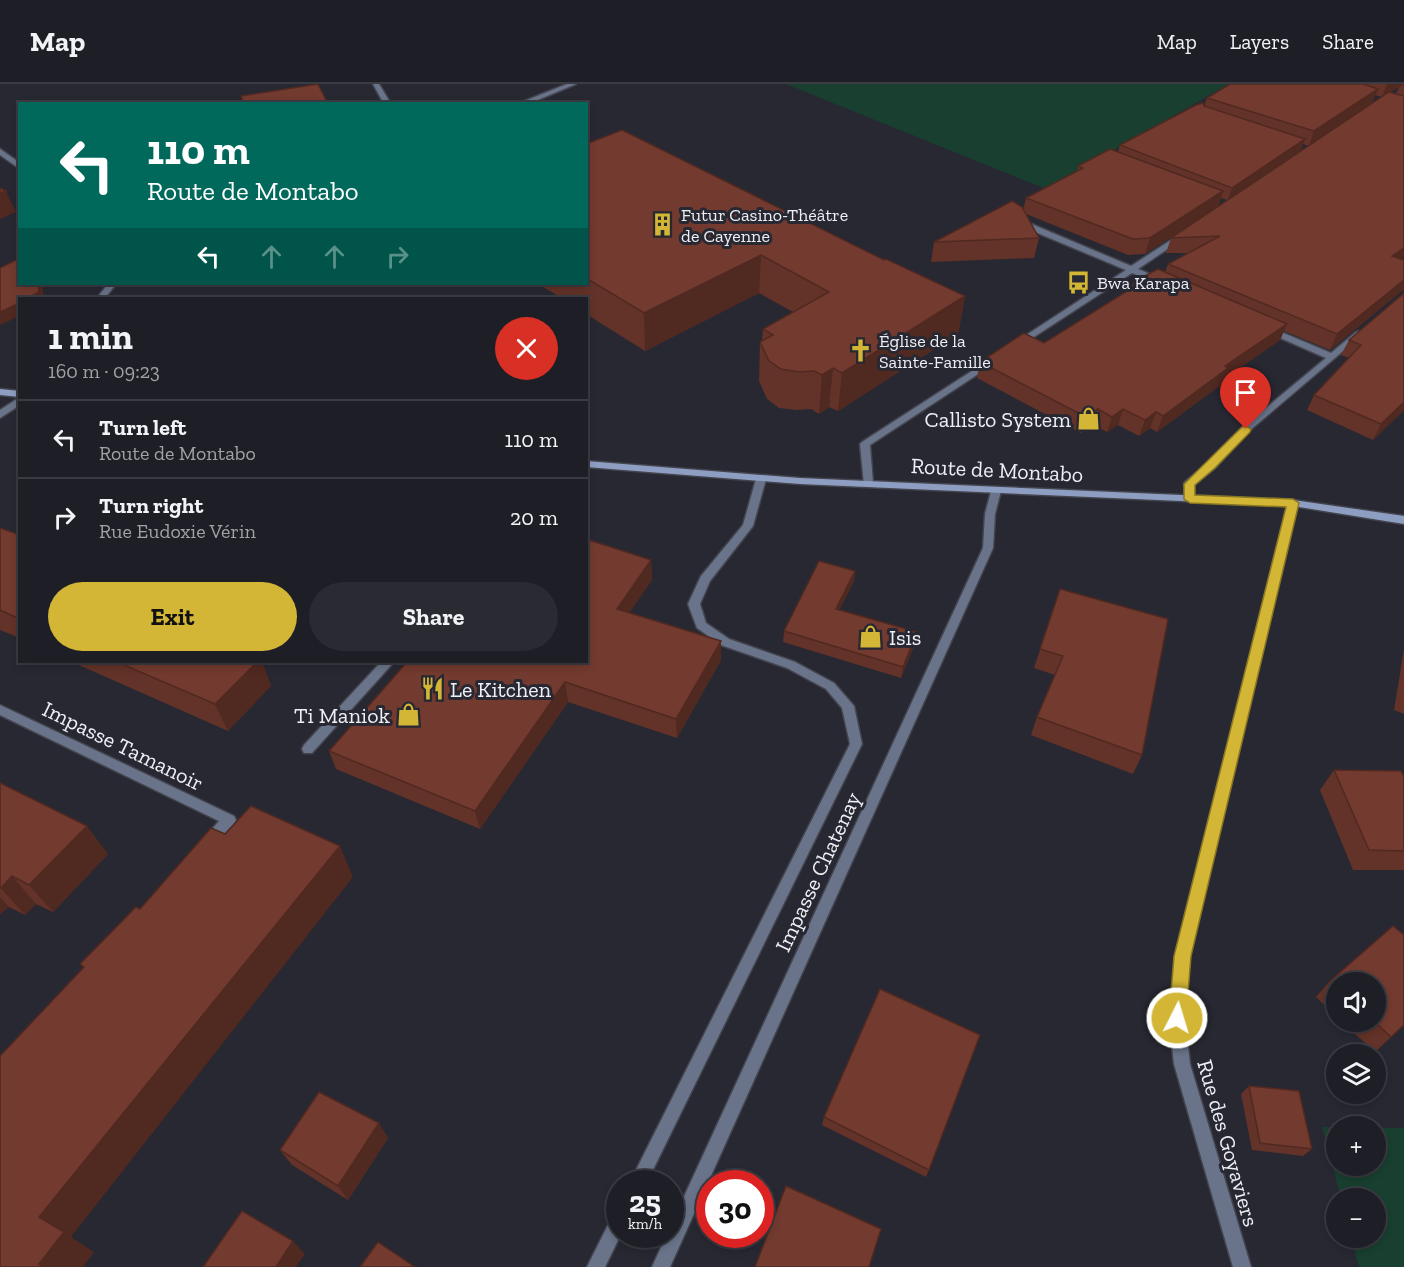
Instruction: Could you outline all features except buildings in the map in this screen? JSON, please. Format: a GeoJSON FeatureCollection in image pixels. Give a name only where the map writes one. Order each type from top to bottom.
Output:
{"type":"FeatureCollection","features":[{"type":"Feature","properties":{"kind":"main road"},"geometry":{"type":"LineString","coordinates":[[0,392],[18,394]]}},
{"type":"Feature","properties":{"kind":"main road","name":"Route de Montabo"},"geometry":{"type":"LineString","coordinates":[[588,464],[761,478],[996,491],[1293,503],[1404,520]]}},
{"type":"Feature","properties":{"kind":"street"},"geometry":{"type":"LineString","coordinates":[[376,84],[387,102]]}},
{"type":"Feature","properties":{"kind":"street"},"geometry":{"type":"LineString","coordinates":[[525,102],[573,84]]}},
{"type":"Feature","properties":{"kind":"street"},"geometry":{"type":"LineString","coordinates":[[0,151],[18,166]]}},
{"type":"Feature","properties":{"kind":"street"},"geometry":{"type":"LineString","coordinates":[[1013,219],[1173,287]]}},
{"type":"Feature","properties":{"kind":"street"},"geometry":{"type":"LineString","coordinates":[[1007,351],[1190,231]]}},
{"type":"Feature","properties":{"kind":"street"},"geometry":{"type":"LineString","coordinates":[[101,297],[111,285]]}},
{"type":"Feature","properties":{"kind":"street"},"geometry":{"type":"LineString","coordinates":[[1257,324],[1332,357]]}},
{"type":"Feature","properties":{"kind":"street"},"geometry":{"type":"LineString","coordinates":[[1190,499],[1189,484],[1211,466],[1246,429],[1370,324]]}},
{"type":"Feature","properties":{"kind":"street"},"geometry":{"type":"LineString","coordinates":[[868,483],[865,444],[997,358]]}},
{"type":"Feature","properties":{"kind":"street"},"geometry":{"type":"LineString","coordinates":[[0,415],[18,402]]}},
{"type":"Feature","properties":{"kind":"street"},"geometry":{"type":"LineString","coordinates":[[644,1170],[856,744],[848,706],[830,686],[791,665],[725,642],[700,625],[694,604],[705,579],[748,526],[761,478]]}},
{"type":"Feature","properties":{"kind":"street","name":"Impasse Chatenay"},"geometry":{"type":"LineString","coordinates":[[661,1267],[988,548],[990,514],[996,491]]}},
{"type":"Feature","properties":{"kind":"street","name":"Rue des Goyaviers"},"geometry":{"type":"LineString","coordinates":[[1242,1267],[1182,1064],[1177,1018],[1182,956],[1293,503]]}},
{"type":"Feature","properties":{"kind":"street"},"geometry":{"type":"LineString","coordinates":[[308,749],[387,663]]}},
{"type":"Feature","properties":{"kind":"street","name":"Impasse Tamanoir"},"geometry":{"type":"LineString","coordinates":[[0,710],[228,820],[197,855]]}},
{"type":"Feature","properties":{"kind":"street"},"geometry":{"type":"LineString","coordinates":[[596,1267],[606,1247]]}},
{"type":"Feature","properties":{"kind":"green space"},"geometry":{"type":"Polygon","coordinates":[[[786,84],[1229,84],[1046,189],[786,84]]]}},
{"type":"Feature","properties":{"kind":"green space"},"geometry":{"type":"Polygon","coordinates":[[[1322,1127],[1326,1127],[1326,1142],[1322,1127]]]}},
{"type":"Feature","properties":{"kind":"green space"},"geometry":{"type":"Polygon","coordinates":[[[1386,1128],[1404,1128],[1404,1267],[1359,1267],[1354,1248],[1386,1248],[1386,1188],[1338,1188],[1335,1176],[1386,1176],[1386,1128]]]}},
{"type":"Feature","properties":{"kind":"place","name":"Futur Casino-Théâtre de Cayenne"},"geometry":{"type":"Point","coordinates":[663,225]}},
{"type":"Feature","properties":{"kind":"place","name":"Bwa Karapa"},"geometry":{"type":"Point","coordinates":[1079,283]}},
{"type":"Feature","properties":{"kind":"place","name":"Église de la Sainte-Famille"},"geometry":{"type":"Point","coordinates":[861,351]}},
{"type":"Feature","properties":{"kind":"place","name":"Callisto System"},"geometry":{"type":"Point","coordinates":[1089,419]}},
{"type":"Feature","properties":{"kind":"place","name":"Isis"},"geometry":{"type":"Point","coordinates":[871,637]}},
{"type":"Feature","properties":{"kind":"place","name":"Le Kitchen"},"geometry":{"type":"Point","coordinates":[432,689]}},
{"type":"Feature","properties":{"kind":"place","name":"Ti Maniok"},"geometry":{"type":"Point","coordinates":[408,715]}},
{"type":"Feature","properties":{"kind":"route"},"geometry":{"type":"LineString","coordinates":[[1177,1018],[1182,956],[1293,503],[1190,499],[1189,484],[1211,466],[1246,429]]}}]}
